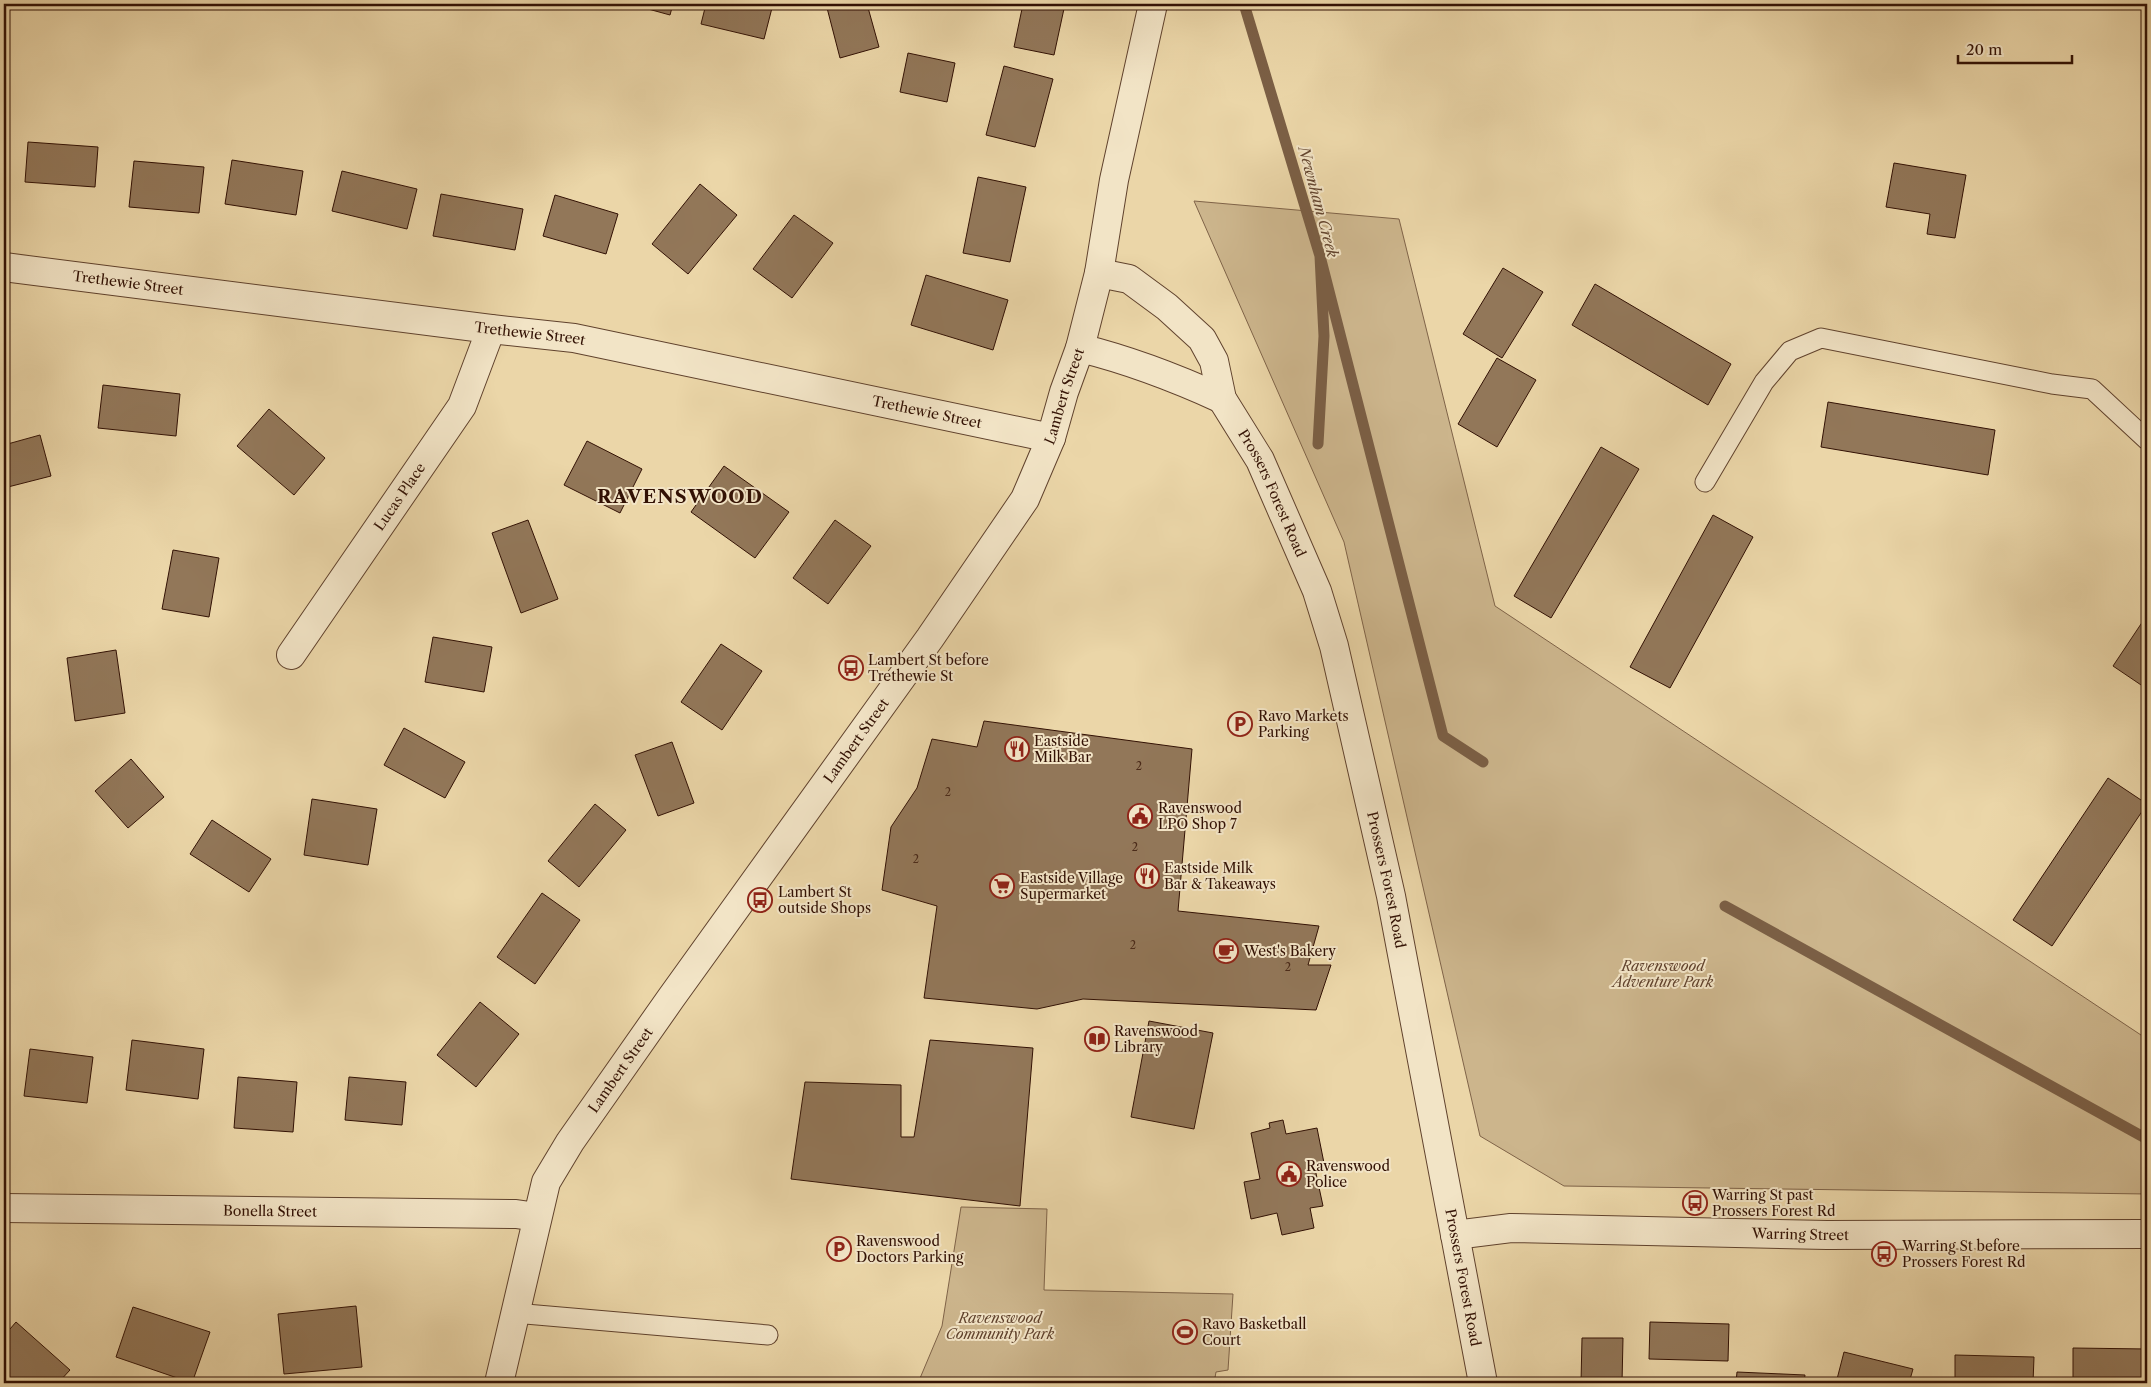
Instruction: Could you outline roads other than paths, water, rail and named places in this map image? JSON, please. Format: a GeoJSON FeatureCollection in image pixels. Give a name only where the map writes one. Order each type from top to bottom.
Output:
{"type":"FeatureCollection","features":[{"type":"Feature","properties":{"kind":"street","name":"Lambert Street"},"geometry":{"type":"LineString","coordinates":[[499,1383],[546,1182],[570,1142],[671,998],[930,638],[1025,499],[1051,438],[1064,392],[1080,348],[1099,273],[1114,180],[1152,4]]}},
{"type":"Feature","properties":{"kind":"street","name":"Trethewie Street"},"geometry":{"type":"LineString","coordinates":[[4,267],[574,338],[1051,438]]}},
{"type":"Feature","properties":{"kind":"street","name":"Prossers Forest Road"},"geometry":{"type":"LineString","coordinates":[[1099,273],[1129,279],[1167,307],[1202,339],[1214,361],[1222,399],[1260,460],[1317,592],[1334,646],[1391,896],[1483,1383]]}},
{"type":"Feature","properties":{"kind":"street","name":"Lucas Place"},"geometry":{"type":"LineString","coordinates":[[291,655],[462,406],[492,329]]}},
{"type":"Feature","properties":{"kind":"street"},"geometry":{"type":"LineString","coordinates":[[1080,348],[1104,354],[1181,380],[1222,399]]}},
{"type":"Feature","properties":{"kind":"street","name":"Bonella Street"},"geometry":{"type":"LineString","coordinates":[[4,1208],[516,1214],[537,1217]]}},
{"type":"Feature","properties":{"kind":"street","name":"Warring Street"},"geometry":{"type":"LineString","coordinates":[[1455,1235],[1512,1228],[1827,1235],[2147,1234]]}},
{"type":"Feature","properties":{"kind":"lane"},"geometry":{"type":"LineString","coordinates":[[1705,482],[1764,382],[1790,351],[1821,338],[2043,382],[2092,389],[2147,440]]}},
{"type":"Feature","properties":{"kind":"lane"},"geometry":{"type":"LineString","coordinates":[[514,1313],[768,1335]]}},
{"type":"Feature","properties":{"kind":"waterway","name":"Newnham Creek"},"geometry":{"type":"LineString","coordinates":[[1244,4],[1320,256],[1324,336],[1318,444]]}},
{"type":"Feature","properties":{"kind":"waterway"},"geometry":{"type":"LineString","coordinates":[[1320,256],[1443,736],[1483,762]]}},
{"type":"Feature","properties":{"kind":"waterway"},"geometry":{"type":"LineString","coordinates":[[1725,906],[2147,1139]]}},
{"type":"Feature","properties":{"kind":"place","name":"Lambert St before Trethewie St"},"geometry":{"type":"Point","coordinates":[851,668]}},
{"type":"Feature","properties":{"kind":"place","name":"Ravo Markets Parking"},"geometry":{"type":"Point","coordinates":[1240,724]}},
{"type":"Feature","properties":{"kind":"place","name":"Eastside Milk Bar"},"geometry":{"type":"Point","coordinates":[1017,749]}},
{"type":"Feature","properties":{"kind":"place","name":"Ravenswood LPO Shop 7"},"geometry":{"type":"Point","coordinates":[1140,816]}},
{"type":"Feature","properties":{"kind":"place","name":"Eastside Milk Bar & Takeaways"},"geometry":{"type":"Point","coordinates":[1147,876]}},
{"type":"Feature","properties":{"kind":"place","name":"Eastside Village Supermarket"},"geometry":{"type":"Point","coordinates":[1002,886]}},
{"type":"Feature","properties":{"kind":"place","name":"Lambert St outside Shops"},"geometry":{"type":"Point","coordinates":[760,900]}},
{"type":"Feature","properties":{"kind":"place","name":"West's Bakery"},"geometry":{"type":"Point","coordinates":[1226,951]}},
{"type":"Feature","properties":{"kind":"place","name":"Ravenswood Library"},"geometry":{"type":"Point","coordinates":[1097,1039]}},
{"type":"Feature","properties":{"kind":"place","name":"Ravenswood Police"},"geometry":{"type":"Point","coordinates":[1289,1174]}},
{"type":"Feature","properties":{"kind":"place","name":"Warring St past Prossers Forest Rd"},"geometry":{"type":"Point","coordinates":[1695,1203]}},
{"type":"Feature","properties":{"kind":"place","name":"Ravenswood Doctors Parking"},"geometry":{"type":"Point","coordinates":[839,1249]}},
{"type":"Feature","properties":{"kind":"place","name":"Warring St before Prossers Forest Rd"},"geometry":{"type":"Point","coordinates":[1884,1254]}},
{"type":"Feature","properties":{"kind":"place","name":"Ravo Basketball Court"},"geometry":{"type":"Point","coordinates":[1185,1332]}},
{"type":"Feature","properties":{"kind":"district","name":"RAVENSWOOD"},"geometry":{"type":"Point","coordinates":[680,496]}},
{"type":"Feature","properties":{"kind":"park label","name":"Ravenswood Adventure Park"},"geometry":{"type":"Point","coordinates":[1663,974]}},
{"type":"Feature","properties":{"kind":"park label","name":"Ravenswood Community Park"},"geometry":{"type":"Point","coordinates":[1000,1326]}}]}
